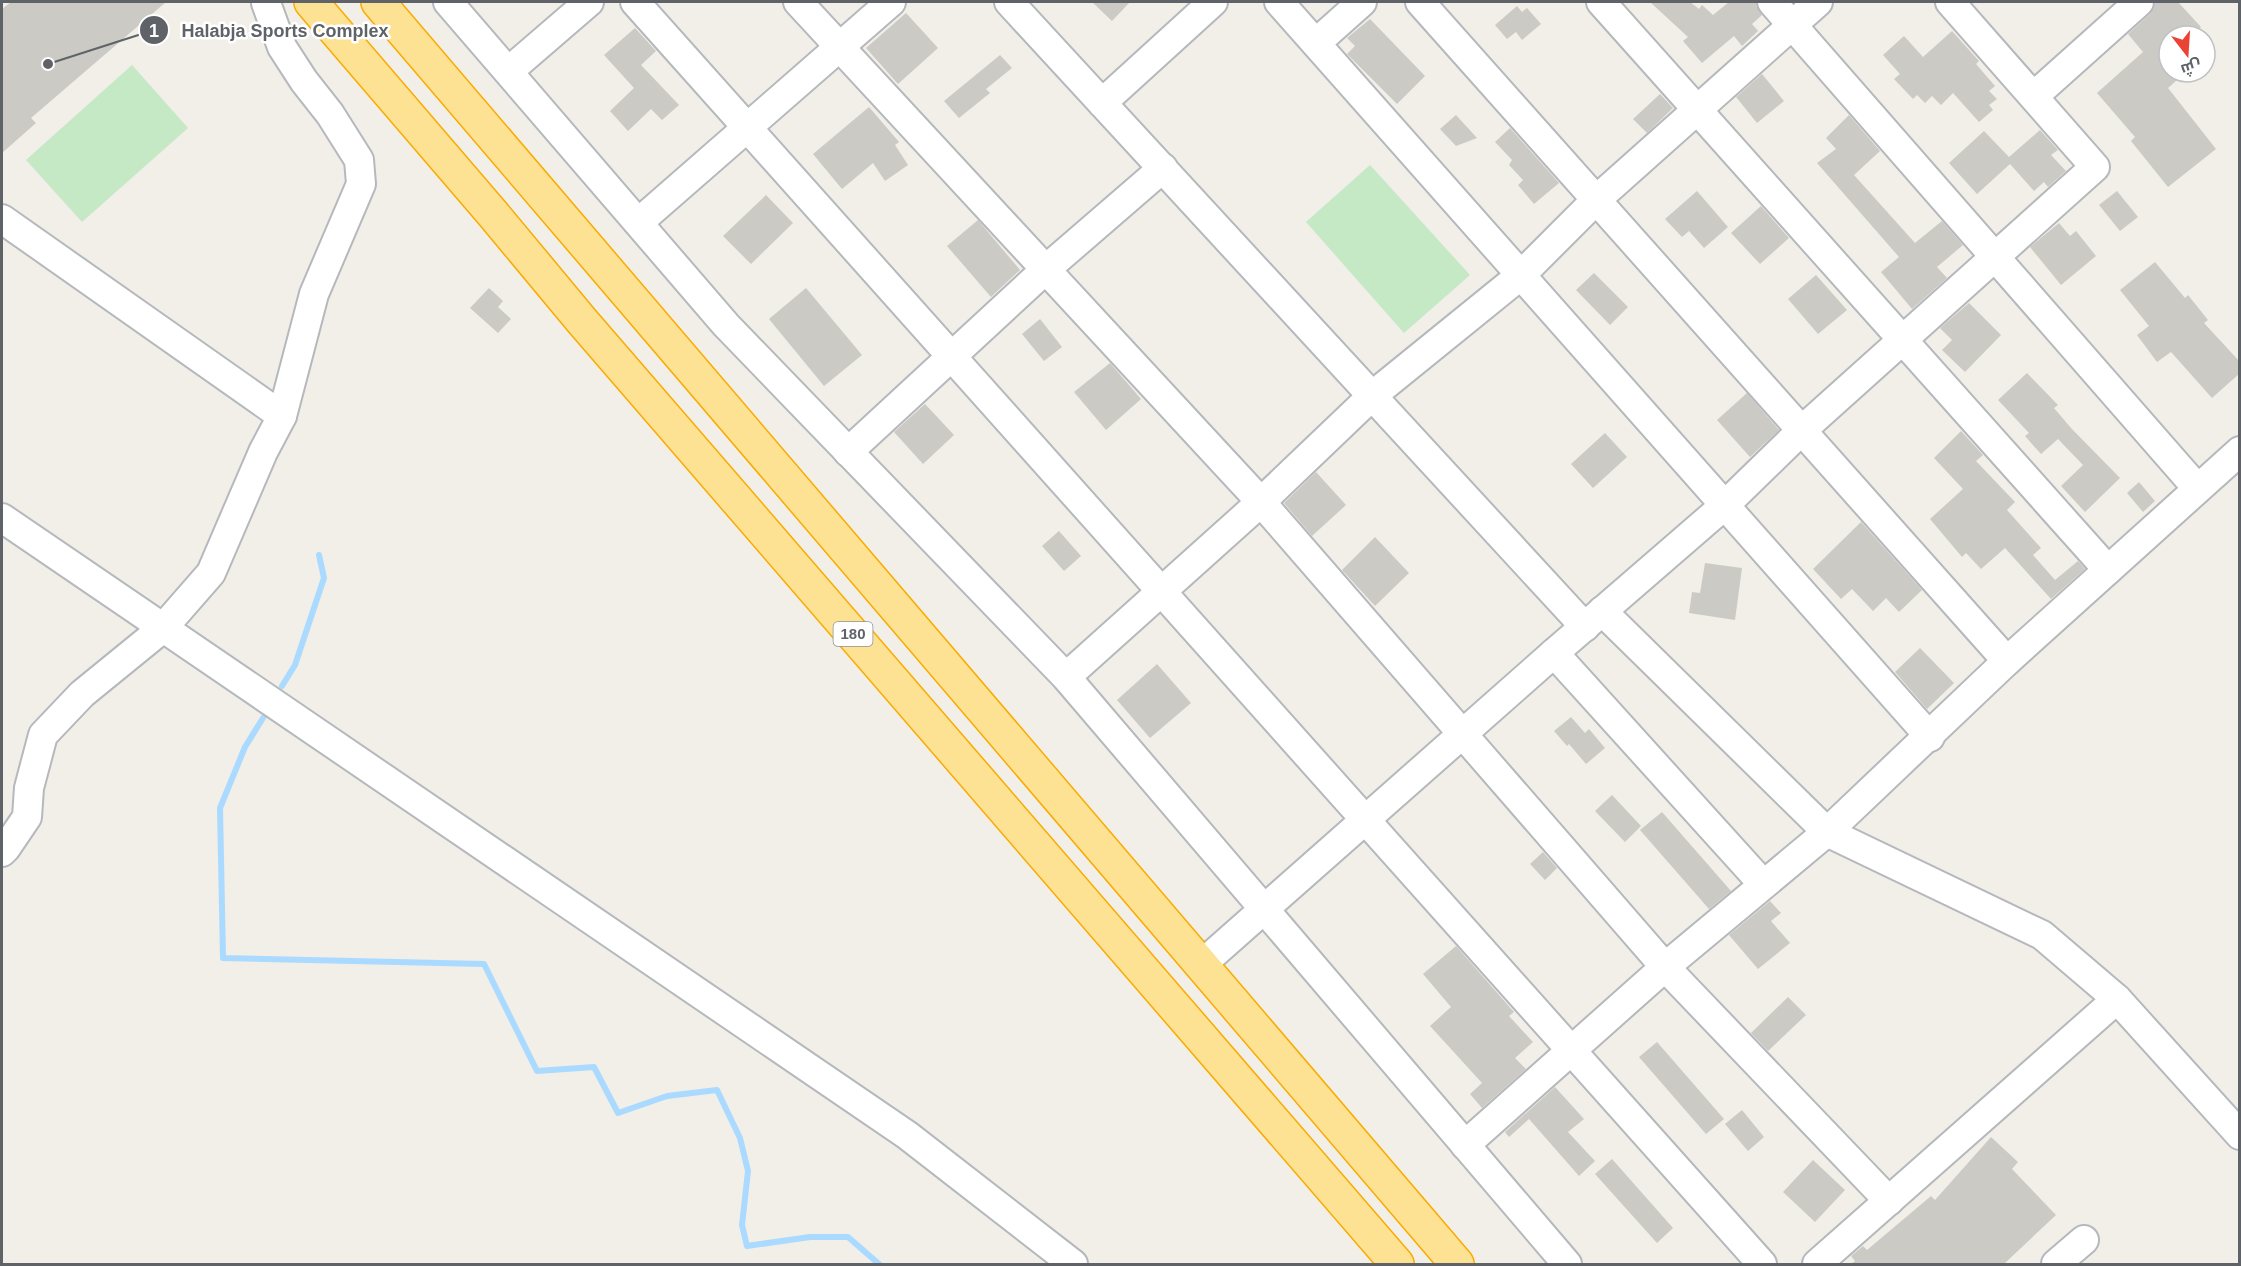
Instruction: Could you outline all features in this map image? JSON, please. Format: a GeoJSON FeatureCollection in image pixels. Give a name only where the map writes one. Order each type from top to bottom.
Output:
{"type":"FeatureCollection","features":[{"type":"Feature","properties":{"kind":"highway","name":"180"},"geometry":{"type":"LineString","coordinates":[[311,2],[494,214],[582,321],[1397,1264]]}},
{"type":"Feature","properties":{"kind":"highway"},"geometry":{"type":"LineString","coordinates":[[378,2],[1457,1264]]}},
{"type":"Feature","properties":{"kind":"highway"},"geometry":{"type":"LineString","coordinates":[[918,709],[958,679]]}},
{"type":"Feature","properties":{"kind":"street"},"geometry":{"type":"LineString","coordinates":[[2,852],[27,817],[29,788],[43,735],[82,694],[163,628],[211,573],[282,416],[314,294],[361,184],[359,160],[330,114],[304,81],[282,47],[266,2]]}},
{"type":"Feature","properties":{"kind":"street"},"geometry":{"type":"LineString","coordinates":[[448,2],[726,326],[1066,677],[1568,1264]]}},
{"type":"Feature","properties":{"kind":"street"},"geometry":{"type":"LineString","coordinates":[[509,71],[590,2]]}},
{"type":"Feature","properties":{"kind":"street"},"geometry":{"type":"LineString","coordinates":[[635,2],[1762,1264]]}},
{"type":"Feature","properties":{"kind":"street"},"geometry":{"type":"LineString","coordinates":[[798,2],[1261,502],[1665,967],[1889,1201]]}},
{"type":"Feature","properties":{"kind":"street"},"geometry":{"type":"LineString","coordinates":[[639,222],[891,2]]}},
{"type":"Feature","properties":{"kind":"street"},"geometry":{"type":"LineString","coordinates":[[1008,2],[1373,395],[1594,619],[1827,832],[2042,936],[2117,999],[2240,1135]]}},
{"type":"Feature","properties":{"kind":"street"},"geometry":{"type":"LineString","coordinates":[[1102,103],[1213,2]]}},
{"type":"Feature","properties":{"kind":"street"},"geometry":{"type":"LineString","coordinates":[[1279,2],[1930,736]]}},
{"type":"Feature","properties":{"kind":"street"},"geometry":{"type":"LineString","coordinates":[[1316,43],[1362,2]]}},
{"type":"Feature","properties":{"kind":"street"},"geometry":{"type":"LineString","coordinates":[[1420,2],[2007,662]]}},
{"type":"Feature","properties":{"kind":"street"},"geometry":{"type":"LineString","coordinates":[[1601,2],[2108,570]]}},
{"type":"Feature","properties":{"kind":"street"},"geometry":{"type":"LineString","coordinates":[[1772,2],[2197,488]]}},
{"type":"Feature","properties":{"kind":"street"},"geometry":{"type":"LineString","coordinates":[[1066,677],[1261,502],[1373,395],[1521,274],[1596,200],[1818,2]]}},
{"type":"Feature","properties":{"kind":"street"},"geometry":{"type":"LineString","coordinates":[[1202,964],[1554,652],[1725,505],[1801,430],[2095,167],[1950,2]]}},
{"type":"Feature","properties":{"kind":"street"},"geometry":{"type":"LineString","coordinates":[[2034,96],[2139,2]]}},
{"type":"Feature","properties":{"kind":"street"},"geometry":{"type":"LineString","coordinates":[[848,452],[1045,270],[1163,168]]}},
{"type":"Feature","properties":{"kind":"street"},"geometry":{"type":"LineString","coordinates":[[2,219],[282,416]]}},
{"type":"Feature","properties":{"kind":"street"},"geometry":{"type":"LineString","coordinates":[[1465,1145],[1665,967],[1827,832],[2007,662],[2240,451]]}},
{"type":"Feature","properties":{"kind":"street"},"geometry":{"type":"LineString","coordinates":[[2,518],[907,1135],[1073,1264]]}},
{"type":"Feature","properties":{"kind":"street"},"geometry":{"type":"LineString","coordinates":[[1554,652],[1763,884]]}},
{"type":"Feature","properties":{"kind":"street"},"geometry":{"type":"LineString","coordinates":[[1823,1263],[1889,1201],[2117,999]]}},
{"type":"Feature","properties":{"kind":"street"},"geometry":{"type":"LineString","coordinates":[[2056,1264],[2084,1240]]}},
{"type":"Feature","properties":{"kind":"green space"},"geometry":{"type":"Polygon","coordinates":[[[132,65],[188,128],[82,222],[26,160],[132,65]]]}},
{"type":"Feature","properties":{"kind":"green space"},"geometry":{"type":"Polygon","coordinates":[[[1370,165],[1470,275],[1404,333],[1306,222],[1370,165]]]}},
{"type":"Feature","properties":{"kind":"building"},"geometry":{"type":"Polygon","coordinates":[[[11,2],[166,2],[31,118],[36,123],[2,153],[2,9],[11,2]]]}},
{"type":"Feature","properties":{"kind":"building"},"geometry":{"type":"Polygon","coordinates":[[[1092,2],[1130,2],[1112,21],[1092,2]]]}},
{"type":"Feature","properties":{"kind":"building"},"geometry":{"type":"Polygon","coordinates":[[[1650,2],[1690,2],[1699,9],[1702,5],[1713,15],[1729,2],[1756,2],[1762,15],[1752,24],[1758,31],[1742,46],[1734,36],[1702,63],[1683,41],[1688,37],[1650,2]]]}},
{"type":"Feature","properties":{"kind":"building"},"geometry":{"type":"Polygon","coordinates":[[[2155,2],[2178,2],[2198,24],[2157,24],[2157,84],[2172,84],[2168,88],[2216,149],[2168,187],[2131,141],[2135,137],[2097,93],[2143,52],[2128,34],[2154,8],[2155,2]]]}},
{"type":"Feature","properties":{"kind":"building"},"geometry":{"type":"Polygon","coordinates":[[[1517,6],[1522,12],[1527,8],[1541,24],[1522,40],[1516,32],[1507,39],[1495,25],[1517,6]]]}},
{"type":"Feature","properties":{"kind":"building"},"geometry":{"type":"Polygon","coordinates":[[[906,13],[938,48],[898,84],[866,48],[906,13]]]}},
{"type":"Feature","properties":{"kind":"building"},"geometry":{"type":"Polygon","coordinates":[[[1370,19],[1425,76],[1397,104],[1347,54],[1355,46],[1347,38],[1370,19]]]}},
{"type":"Feature","properties":{"kind":"building"},"geometry":{"type":"Polygon","coordinates":[[[635,28],[656,51],[641,65],[679,105],[662,120],[651,109],[628,131],[610,111],[634,88],[604,55],[635,28]]]}},
{"type":"Feature","properties":{"kind":"building"},"geometry":{"type":"Polygon","coordinates":[[[1952,31],[1979,61],[1976,64],[1995,86],[1989,91],[1997,99],[1989,105],[1993,110],[1979,122],[1953,93],[1941,105],[1932,96],[1925,103],[1917,95],[1913,99],[1894,79],[1900,74],[1883,55],[1904,36],[1923,57],[1952,31]]]}},
{"type":"Feature","properties":{"kind":"building"},"geometry":{"type":"Polygon","coordinates":[[[1000,55],[1012,68],[986,89],[990,93],[959,118],[944,101],[1000,55]]]}},
{"type":"Feature","properties":{"kind":"building"},"geometry":{"type":"Polygon","coordinates":[[[1762,74],[1784,101],[1757,123],[1736,97],[1762,74]]]}},
{"type":"Feature","properties":{"kind":"building"},"geometry":{"type":"Polygon","coordinates":[[[1660,94],[1673,108],[1647,133],[1633,119],[1660,94]]]}},
{"type":"Feature","properties":{"kind":"building"},"geometry":{"type":"Polygon","coordinates":[[[869,107],[899,142],[895,145],[908,165],[885,181],[873,163],[842,189],[813,154],[869,107]]]}},
{"type":"Feature","properties":{"kind":"building"},"geometry":{"type":"Polygon","coordinates":[[[1456,115],[1477,138],[1456,146],[1440,129],[1456,115]]]}},
{"type":"Feature","properties":{"kind":"building"},"geometry":{"type":"Polygon","coordinates":[[[1849,115],[1880,151],[1854,175],[1915,243],[1942,221],[1963,245],[1937,267],[1947,278],[1912,309],[1881,272],[1899,257],[1817,163],[1836,149],[1826,138],[1849,115]]]}},
{"type":"Feature","properties":{"kind":"building"},"geometry":{"type":"Polygon","coordinates":[[[1510,128],[1559,183],[1534,204],[1518,185],[1523,180],[1509,165],[1512,160],[1495,142],[1510,128]]]}},
{"type":"Feature","properties":{"kind":"building"},"geometry":{"type":"Polygon","coordinates":[[[2040,130],[2058,150],[2051,155],[2066,171],[2048,187],[2044,182],[2034,191],[2010,164],[1977,194],[1949,163],[1984,131],[2009,157],[2040,130]]]}},
{"type":"Feature","properties":{"kind":"building"},"geometry":{"type":"Polygon","coordinates":[[[1697,191],[1728,227],[1704,248],[1689,231],[1682,237],[1665,219],[1697,191]]]}},
{"type":"Feature","properties":{"kind":"building"},"geometry":{"type":"Polygon","coordinates":[[[2117,191],[2138,217],[2120,231],[2099,205],[2117,191]]]}},
{"type":"Feature","properties":{"kind":"building"},"geometry":{"type":"Polygon","coordinates":[[[766,195],[793,223],[751,264],[723,236],[766,195]]]}},
{"type":"Feature","properties":{"kind":"building"},"geometry":{"type":"Polygon","coordinates":[[[1761,206],[1789,238],[1760,264],[1731,233],[1761,206]]]}},
{"type":"Feature","properties":{"kind":"building"},"geometry":{"type":"Polygon","coordinates":[[[978,220],[1020,270],[991,297],[947,246],[978,220]]]}},
{"type":"Feature","properties":{"kind":"building"},"geometry":{"type":"Polygon","coordinates":[[[2059,223],[2070,236],[2076,231],[2096,256],[2061,285],[2030,247],[2059,223]]]}},
{"type":"Feature","properties":{"kind":"building"},"geometry":{"type":"Polygon","coordinates":[[[2155,262],[2185,298],[2188,295],[2208,320],[2204,323],[2240,362],[2240,373],[2212,398],[2171,352],[2157,362],[2137,335],[2149,326],[2120,290],[2155,262]]]}},
{"type":"Feature","properties":{"kind":"building"},"geometry":{"type":"Polygon","coordinates":[[[1594,273],[1628,307],[1610,325],[1576,290],[1594,273]]]}},
{"type":"Feature","properties":{"kind":"building"},"geometry":{"type":"Polygon","coordinates":[[[1816,275],[1847,310],[1818,334],[1788,299],[1816,275]]]}},
{"type":"Feature","properties":{"kind":"building"},"geometry":{"type":"Polygon","coordinates":[[[489,288],[503,301],[498,307],[511,319],[498,333],[470,308],[489,288]]]}},
{"type":"Feature","properties":{"kind":"building"},"geometry":{"type":"Polygon","coordinates":[[[806,288],[862,355],[824,386],[769,319],[806,288]]]}},
{"type":"Feature","properties":{"kind":"building"},"geometry":{"type":"Polygon","coordinates":[[[1969,303],[2001,335],[1965,372],[1942,350],[1952,340],[1940,328],[1969,303]]]}},
{"type":"Feature","properties":{"kind":"building"},"geometry":{"type":"Polygon","coordinates":[[[1040,319],[1062,347],[1044,361],[1022,334],[1040,319]]]}},
{"type":"Feature","properties":{"kind":"building"},"geometry":{"type":"Polygon","coordinates":[[[1110,363],[1141,399],[1106,430],[1074,392],[1110,363]]]}},
{"type":"Feature","properties":{"kind":"building"},"geometry":{"type":"Polygon","coordinates":[[[2027,373],[2058,405],[2054,408],[2071,428],[2120,478],[2085,512],[2061,486],[2083,465],[2058,439],[2041,454],[2025,436],[2029,433],[1998,400],[2027,373]]]}},
{"type":"Feature","properties":{"kind":"building"},"geometry":{"type":"Polygon","coordinates":[[[1747,393],[1779,430],[1750,457],[1717,420],[1747,393]]]}},
{"type":"Feature","properties":{"kind":"building"},"geometry":{"type":"Polygon","coordinates":[[[925,404],[954,435],[923,464],[894,432],[925,404]]]}},
{"type":"Feature","properties":{"kind":"building"},"geometry":{"type":"Polygon","coordinates":[[[1961,431],[1983,455],[1976,461],[2015,502],[2007,510],[2041,548],[2033,555],[2055,580],[2078,561],[2085,569],[2051,599],[2005,548],[1981,569],[1966,553],[1962,557],[1930,519],[1963,489],[1934,458],[1961,431]]]}},
{"type":"Feature","properties":{"kind":"building"},"geometry":{"type":"Polygon","coordinates":[[[1605,433],[1627,457],[1593,488],[1571,464],[1605,433]]]}},
{"type":"Feature","properties":{"kind":"building"},"geometry":{"type":"Polygon","coordinates":[[[1316,472],[1346,505],[1312,536],[1284,503],[1316,472]]]}},
{"type":"Feature","properties":{"kind":"building"},"geometry":{"type":"Polygon","coordinates":[[[2139,482],[2155,501],[2143,512],[2127,493],[2139,482]]]}},
{"type":"Feature","properties":{"kind":"building"},"geometry":{"type":"Polygon","coordinates":[[[1861,522],[1922,590],[1899,612],[1886,598],[1873,611],[1852,589],[1841,599],[1813,569],[1861,522]]]}},
{"type":"Feature","properties":{"kind":"building"},"geometry":{"type":"Polygon","coordinates":[[[1059,531],[1081,556],[1064,571],[1042,546],[1059,531]]]}},
{"type":"Feature","properties":{"kind":"building"},"geometry":{"type":"Polygon","coordinates":[[[1375,537],[1409,573],[1375,606],[1342,570],[1375,537]]]}},
{"type":"Feature","properties":{"kind":"building"},"geometry":{"type":"Polygon","coordinates":[[[1705,563],[1742,568],[1735,620],[1689,613],[1692,592],[1700,593],[1705,563]]]}},
{"type":"Feature","properties":{"kind":"building"},"geometry":{"type":"Polygon","coordinates":[[[1920,648],[1954,683],[1927,709],[1895,672],[1920,648]]]}},
{"type":"Feature","properties":{"kind":"building"},"geometry":{"type":"Polygon","coordinates":[[[1157,664],[1191,703],[1150,738],[1117,700],[1157,664]]]}},
{"type":"Feature","properties":{"kind":"building"},"geometry":{"type":"Polygon","coordinates":[[[1571,717],[1585,733],[1589,729],[1605,748],[1586,764],[1554,731],[1571,717]]]}},
{"type":"Feature","properties":{"kind":"building"},"geometry":{"type":"Polygon","coordinates":[[[1612,795],[1641,826],[1625,842],[1595,811],[1612,795]]]}},
{"type":"Feature","properties":{"kind":"building"},"geometry":{"type":"Polygon","coordinates":[[[1662,812],[1731,891],[1709,909],[1640,830],[1662,812]]]}},
{"type":"Feature","properties":{"kind":"building"},"geometry":{"type":"Polygon","coordinates":[[[1543,852],[1557,868],[1545,880],[1530,864],[1543,852]]]}},
{"type":"Feature","properties":{"kind":"building"},"geometry":{"type":"Polygon","coordinates":[[[1770,901],[1781,913],[1771,921],[1790,943],[1758,969],[1729,935],[1770,901]]]}},
{"type":"Feature","properties":{"kind":"building"},"geometry":{"type":"Polygon","coordinates":[[[1456,946],[1514,1012],[1509,1016],[1533,1042],[1515,1058],[1526,1069],[1482,1108],[1470,1094],[1482,1083],[1430,1026],[1451,1007],[1423,974],[1456,946]]]}},
{"type":"Feature","properties":{"kind":"building"},"geometry":{"type":"Polygon","coordinates":[[[1788,997],[1806,1015],[1768,1051],[1751,1033],[1788,997]]]}},
{"type":"Feature","properties":{"kind":"building"},"geometry":{"type":"Polygon","coordinates":[[[1657,1042],[1724,1119],[1706,1134],[1639,1057],[1657,1042]]]}},
{"type":"Feature","properties":{"kind":"building"},"geometry":{"type":"Polygon","coordinates":[[[1555,1087],[1584,1119],[1568,1132],[1595,1161],[1579,1176],[1529,1119],[1509,1137],[1505,1132],[1555,1087]]]}},
{"type":"Feature","properties":{"kind":"building"},"geometry":{"type":"Polygon","coordinates":[[[1742,1110],[1764,1137],[1748,1151],[1725,1124],[1742,1110]]]}},
{"type":"Feature","properties":{"kind":"building"},"geometry":{"type":"Polygon","coordinates":[[[1991,1137],[2018,1162],[2012,1169],[2056,1215],[2004,1264],[1851,1264],[1855,1261],[1851,1256],[1863,1246],[1867,1250],[1931,1196],[1935,1200],[1991,1137]]]}},
{"type":"Feature","properties":{"kind":"building"},"geometry":{"type":"Polygon","coordinates":[[[1612,1159],[1673,1228],[1657,1243],[1595,1174],[1612,1159]]]}},
{"type":"Feature","properties":{"kind":"building"},"geometry":{"type":"Polygon","coordinates":[[[1813,1160],[1845,1190],[1815,1222],[1783,1192],[1813,1160]]]}},
{"type":"Feature","properties":{"kind":"waterway"},"geometry":{"type":"LineString","coordinates":[[282,686],[295,665],[324,578],[319,555]]}},
{"type":"Feature","properties":{"kind":"waterway"},"geometry":{"type":"LineString","coordinates":[[263,718],[245,747],[220,808],[223,958],[484,964],[537,1071],[594,1067],[618,1113],[667,1096],[717,1090],[740,1138],[748,1171],[742,1225],[747,1246],[810,1237],[848,1237],[879,1264]]}},
{"type":"Feature","properties":{"kind":"place","name":"Halabja Sports Complex"},"geometry":{"type":"Point","coordinates":[48,64]}}]}
